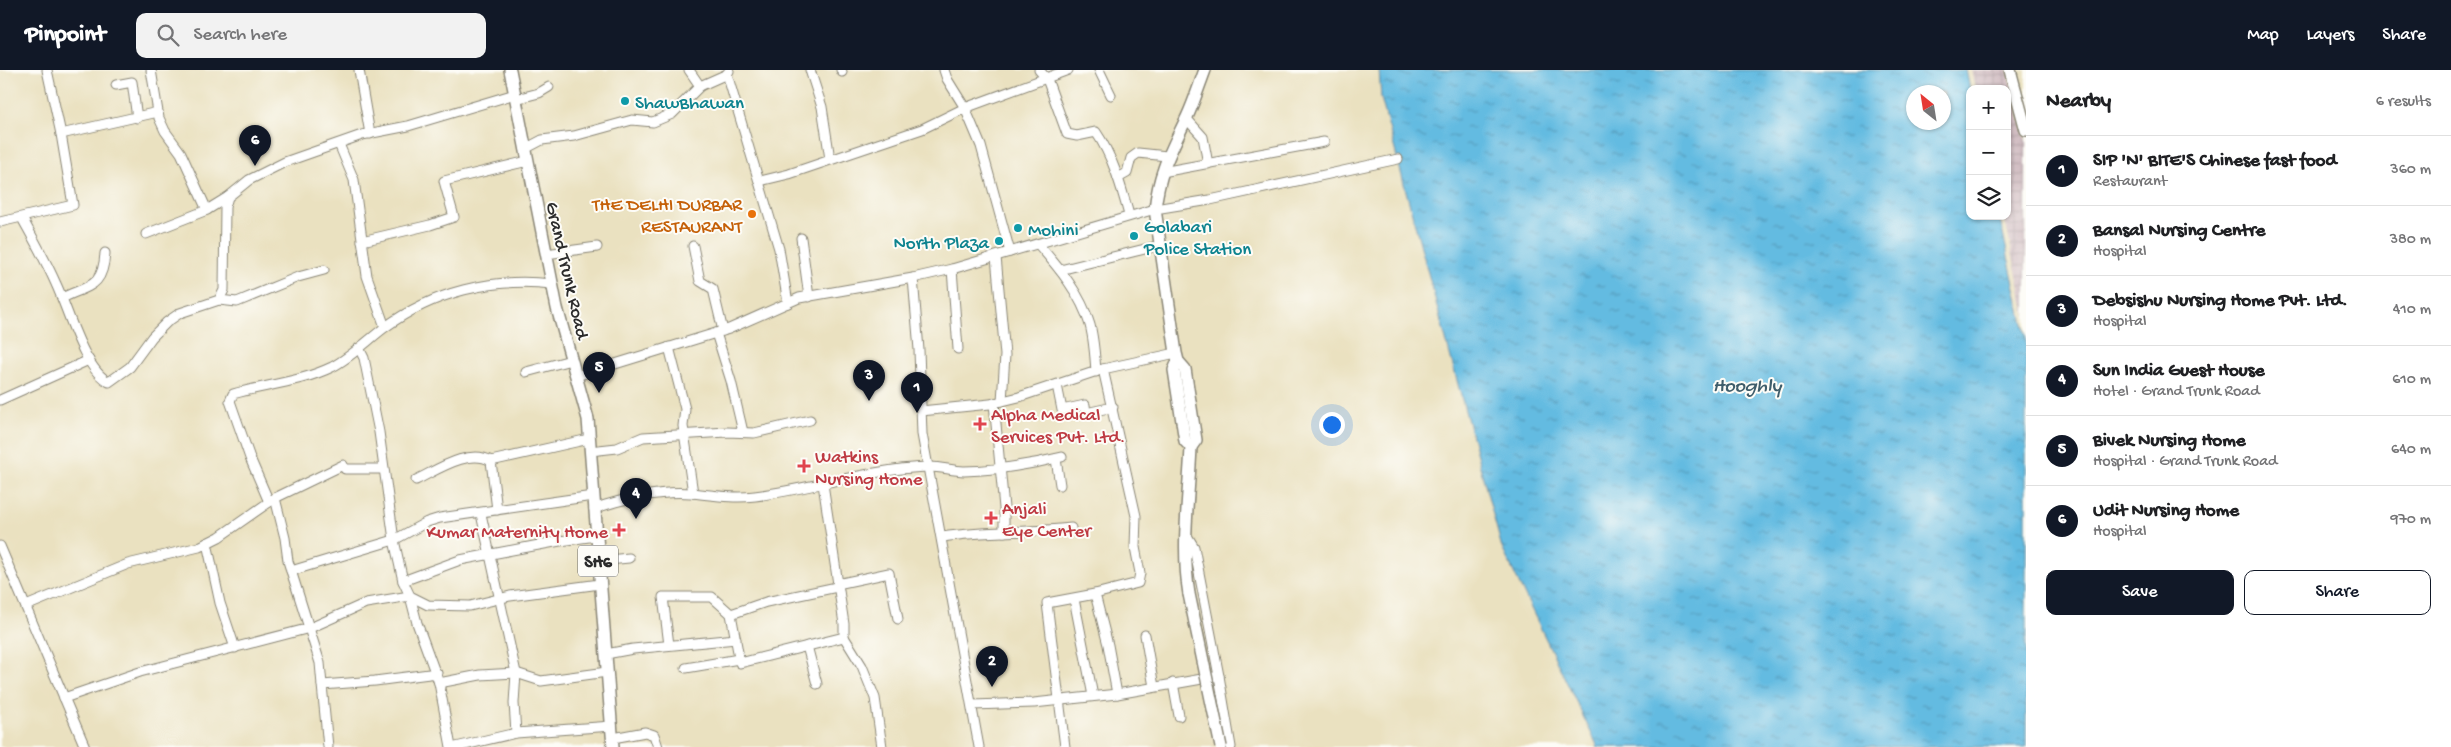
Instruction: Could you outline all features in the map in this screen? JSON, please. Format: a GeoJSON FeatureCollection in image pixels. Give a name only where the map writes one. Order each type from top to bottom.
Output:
{"type":"FeatureCollection","features":[{"type":"Feature","properties":{"kind":"main road","name":"Grand Trunk Road"},"geometry":{"type":"LineString","coordinates":[[510,70],[552,284],[588,419],[613,743]]}},
{"type":"Feature","properties":{"kind":"main road"},"geometry":{"type":"LineString","coordinates":[[1205,70],[1186,118],[1167,156],[1157,190],[1155,209],[1177,357],[1174,370],[1185,441],[1191,447],[1185,559],[1189,594],[1221,747]]}},
{"type":"Feature","properties":{"kind":"main road"},"geometry":{"type":"LineString","coordinates":[[2010,70],[2026,130]]}},
{"type":"Feature","properties":{"kind":"street"},"geometry":{"type":"LineString","coordinates":[[0,222],[73,205],[61,134],[47,70]]}},
{"type":"Feature","properties":{"kind":"street"},"geometry":{"type":"LineString","coordinates":[[151,70],[158,112],[165,131],[182,153],[208,210]]}},
{"type":"Feature","properties":{"kind":"street"},"geometry":{"type":"LineString","coordinates":[[359,70],[370,134]]}},
{"type":"Feature","properties":{"kind":"street"},"geometry":{"type":"LineString","coordinates":[[689,70],[700,86]]}},
{"type":"Feature","properties":{"kind":"street"},"geometry":{"type":"LineString","coordinates":[[810,70],[822,107],[830,159]]}},
{"type":"Feature","properties":{"kind":"street"},"geometry":{"type":"LineString","coordinates":[[944,70],[947,80],[965,108],[981,146],[1010,252]]}},
{"type":"Feature","properties":{"kind":"street"},"geometry":{"type":"LineString","coordinates":[[1039,70],[1046,79],[1067,134],[1077,136],[1096,132],[1102,141],[1118,178],[1129,215]]}},
{"type":"Feature","properties":{"kind":"street"},"geometry":{"type":"LineString","coordinates":[[760,181],[922,129],[965,108],[1068,70]]}},
{"type":"Feature","properties":{"kind":"street"},"geometry":{"type":"LineString","coordinates":[[1099,70],[1111,95]]}},
{"type":"Feature","properties":{"kind":"street"},"geometry":{"type":"LineString","coordinates":[[525,149],[542,140],[574,136],[632,120],[653,122],[672,114],[700,86],[728,72],[778,249],[788,303]]}},
{"type":"Feature","properties":{"kind":"street"},"geometry":{"type":"LineString","coordinates":[[116,85],[132,82],[137,118]]}},
{"type":"Feature","properties":{"kind":"street"},"geometry":{"type":"LineString","coordinates":[[146,234],[208,210],[249,180],[284,162],[370,134],[408,126],[515,96],[539,93],[549,87]]}},
{"type":"Feature","properties":{"kind":"street"},"geometry":{"type":"LineString","coordinates":[[61,134],[158,112]]}},
{"type":"Feature","properties":{"kind":"street"},"geometry":{"type":"LineString","coordinates":[[1186,118],[1203,137],[1208,164]]}},
{"type":"Feature","properties":{"kind":"street"},"geometry":{"type":"LineString","coordinates":[[1162,172],[1324,142]]}},
{"type":"Feature","properties":{"kind":"street"},"geometry":{"type":"LineString","coordinates":[[339,144],[354,180],[367,276],[385,327]]}},
{"type":"Feature","properties":{"kind":"street"},"geometry":{"type":"LineString","coordinates":[[1118,178],[1127,173],[1131,158],[1138,153],[1167,156]]}},
{"type":"Feature","properties":{"kind":"street"},"geometry":{"type":"LineString","coordinates":[[576,376],[719,332],[788,303],[810,297],[952,269],[1129,215],[1210,200],[1398,159]]}},
{"type":"Feature","properties":{"kind":"street"},"geometry":{"type":"LineString","coordinates":[[362,241],[430,225],[454,217],[444,181],[528,161]]}},
{"type":"Feature","properties":{"kind":"street"},"geometry":{"type":"LineString","coordinates":[[219,300],[224,290],[223,238],[225,207],[228,197]]}},
{"type":"Feature","properties":{"kind":"street"},"geometry":{"type":"LineString","coordinates":[[22,218],[62,298],[89,360],[102,378],[109,382],[130,367],[152,337],[166,322],[180,313],[219,300],[237,302],[298,277],[324,270]]}},
{"type":"Feature","properties":{"kind":"street"},"geometry":{"type":"LineString","coordinates":[[800,238],[810,297]]}},
{"type":"Feature","properties":{"kind":"street"},"geometry":{"type":"LineString","coordinates":[[1038,244],[1060,270],[1078,298],[1090,324],[1100,370],[1113,407],[1136,516],[1135,547],[1140,573],[1138,583],[1074,599],[1047,603],[1066,747]]}},
{"type":"Feature","properties":{"kind":"street"},"geometry":{"type":"LineString","coordinates":[[1060,270],[1161,245]]}},
{"type":"Feature","properties":{"kind":"street"},"geometry":{"type":"LineString","coordinates":[[693,246],[700,281],[711,286],[713,289],[719,332],[743,432]]}},
{"type":"Feature","properties":{"kind":"street"},"geometry":{"type":"LineString","coordinates":[[546,254],[597,247]]}},
{"type":"Feature","properties":{"kind":"street"},"geometry":{"type":"LineString","coordinates":[[62,298],[96,282],[102,275],[105,253]]}},
{"type":"Feature","properties":{"kind":"street"},"geometry":{"type":"LineString","coordinates":[[996,257],[1005,355],[998,402],[1004,532]]}},
{"type":"Feature","properties":{"kind":"street"},"geometry":{"type":"LineString","coordinates":[[952,269],[958,349]]}},
{"type":"Feature","properties":{"kind":"street"},"geometry":{"type":"LineString","coordinates":[[913,278],[922,434],[943,537],[979,747]]}},
{"type":"Feature","properties":{"kind":"street"},"geometry":{"type":"LineString","coordinates":[[328,747],[320,663],[310,628],[303,612],[272,500],[250,458],[230,397],[233,394],[296,379],[332,366],[359,348],[385,327],[426,302],[470,287],[508,282],[552,284]]}},
{"type":"Feature","properties":{"kind":"street"},"geometry":{"type":"LineString","coordinates":[[669,347],[685,410],[683,420],[684,436],[693,493]]}},
{"type":"Feature","properties":{"kind":"street"},"geometry":{"type":"LineString","coordinates":[[359,348],[364,358],[378,432],[394,540],[403,582],[410,596],[417,623],[440,683],[451,747]]}},
{"type":"Feature","properties":{"kind":"street"},"geometry":{"type":"LineString","coordinates":[[921,410],[998,402],[1100,370],[1177,357]]}},
{"type":"Feature","properties":{"kind":"street"},"geometry":{"type":"LineString","coordinates":[[0,400],[89,360]]}},
{"type":"Feature","properties":{"kind":"street"},"geometry":{"type":"LineString","coordinates":[[526,372],[571,360]]}},
{"type":"Feature","properties":{"kind":"street"},"geometry":{"type":"LineString","coordinates":[[1056,385],[1062,410],[1085,405],[1086,413],[1113,407]]}},
{"type":"Feature","properties":{"kind":"street"},"geometry":{"type":"LineString","coordinates":[[590,451],[617,448],[643,437],[754,433],[810,420]]}},
{"type":"Feature","properties":{"kind":"street"},"geometry":{"type":"LineString","coordinates":[[416,480],[452,463],[478,456],[492,462],[589,438]]}},
{"type":"Feature","properties":{"kind":"street"},"geometry":{"type":"LineString","coordinates":[[594,509],[614,502],[693,493],[730,497],[754,496],[895,470],[929,466],[963,471],[1034,464],[1059,458],[1060,485]]}},
{"type":"Feature","properties":{"kind":"street"},"geometry":{"type":"LineString","coordinates":[[492,462],[497,510]]}},
{"type":"Feature","properties":{"kind":"street"},"geometry":{"type":"LineString","coordinates":[[26,606],[128,564],[207,543],[219,537],[272,500],[343,465],[346,468],[383,469]]}},
{"type":"Feature","properties":{"kind":"street"},"geometry":{"type":"LineString","coordinates":[[823,484],[844,637],[862,666],[875,698],[882,747]]}},
{"type":"Feature","properties":{"kind":"street"},"geometry":{"type":"LineString","coordinates":[[291,570],[394,540],[427,522],[593,496]]}},
{"type":"Feature","properties":{"kind":"street"},"geometry":{"type":"LineString","coordinates":[[481,514],[516,673],[514,703],[516,733]]}},
{"type":"Feature","properties":{"kind":"street"},"geometry":{"type":"LineString","coordinates":[[943,537],[975,532],[1034,532],[1071,528]]}},
{"type":"Feature","properties":{"kind":"street"},"geometry":{"type":"LineString","coordinates":[[1186,534],[1194,547],[1231,747]]}},
{"type":"Feature","properties":{"kind":"street"},"geometry":{"type":"LineString","coordinates":[[403,582],[460,560],[596,536]]}},
{"type":"Feature","properties":{"kind":"street"},"geometry":{"type":"LineString","coordinates":[[207,543],[220,603],[235,648]]}},
{"type":"Feature","properties":{"kind":"street"},"geometry":{"type":"LineString","coordinates":[[0,546],[26,606],[41,648],[85,747]]}},
{"type":"Feature","properties":{"kind":"street"},"geometry":{"type":"LineString","coordinates":[[598,561],[629,558]]}},
{"type":"Feature","properties":{"kind":"street"},"geometry":{"type":"LineString","coordinates":[[731,614],[766,602],[889,573],[898,619]]}},
{"type":"Feature","properties":{"kind":"street"},"geometry":{"type":"LineString","coordinates":[[64,698],[140,672],[310,628],[366,603],[410,596],[428,605],[470,606],[500,598],[600,584]]}},
{"type":"Feature","properties":{"kind":"street"},"geometry":{"type":"LineString","coordinates":[[1095,594],[1108,645],[1117,694]]}},
{"type":"Feature","properties":{"kind":"street"},"geometry":{"type":"LineString","coordinates":[[669,646],[663,597],[712,597],[731,614],[740,663],[760,660],[844,637]]}},
{"type":"Feature","properties":{"kind":"street"},"geometry":{"type":"LineString","coordinates":[[1074,599],[1094,696]]}},
{"type":"Feature","properties":{"kind":"street"},"geometry":{"type":"LineString","coordinates":[[1145,635],[1154,687]]}},
{"type":"Feature","properties":{"kind":"street"},"geometry":{"type":"LineString","coordinates":[[606,654],[736,639]]}},
{"type":"Feature","properties":{"kind":"street"},"geometry":{"type":"LineString","coordinates":[[807,646],[817,684]]}},
{"type":"Feature","properties":{"kind":"street"},"geometry":{"type":"LineString","coordinates":[[686,668],[740,660]]}},
{"type":"Feature","properties":{"kind":"street"},"geometry":{"type":"LineString","coordinates":[[440,683],[480,674],[516,673],[541,681],[607,672]]}},
{"type":"Feature","properties":{"kind":"street"},"geometry":{"type":"LineString","coordinates":[[322,685],[437,673]]}},
{"type":"Feature","properties":{"kind":"street"},"geometry":{"type":"LineString","coordinates":[[973,705],[1060,700],[1117,694],[1219,676]]}},
{"type":"Feature","properties":{"kind":"street"},"geometry":{"type":"LineString","coordinates":[[1173,684],[1179,716]]}},
{"type":"Feature","properties":{"kind":"street"},"geometry":{"type":"LineString","coordinates":[[456,747],[516,733],[612,726]]}},
{"type":"Feature","properties":{"kind":"street"},"geometry":{"type":"LineString","coordinates":[[613,743],[645,732],[654,735],[658,747]]}},
{"type":"Feature","properties":{"kind":"shaded area"},"geometry":{"type":"Polygon","coordinates":[[[1971,70],[2008,70],[2026,141],[2026,316],[2005,220],[2011,220],[2011,85],[1974,85],[1971,70]]]}},
{"type":"Feature","properties":{"kind":"water","name":"Hooghly"},"geometry":{"type":"Polygon","coordinates":[[[1379,70],[1966,70],[1969,85],[1966,85],[1966,220],[2000,220],[2026,337],[2026,747],[1598,747],[1502,548],[1381,98],[1379,70]]]}},
{"type":"Feature","properties":{"kind":"place","name":"ShawBhawan"},"geometry":{"type":"Point","coordinates":[625,101]}},
{"type":"Feature","properties":{"kind":"place","name":"Udit Nursing Home"},"geometry":{"type":"Point","coordinates":[255,166]}},
{"type":"Feature","properties":{"kind":"place","name":"THE DELHI DURBAR RESTAURANT"},"geometry":{"type":"Point","coordinates":[752,214]}},
{"type":"Feature","properties":{"kind":"place","name":"Mohini"},"geometry":{"type":"Point","coordinates":[1018,228]}},
{"type":"Feature","properties":{"kind":"place","name":"Golabari Police Station"},"geometry":{"type":"Point","coordinates":[1134,236]}},
{"type":"Feature","properties":{"kind":"place","name":"North Plaza"},"geometry":{"type":"Point","coordinates":[999,241]}},
{"type":"Feature","properties":{"kind":"place","name":"Bivek Nursing Home"},"geometry":{"type":"Point","coordinates":[599,393]}},
{"type":"Feature","properties":{"kind":"place","name":"Debsishu Nursing Home Pvt. Ltd."},"geometry":{"type":"Point","coordinates":[869,401]}},
{"type":"Feature","properties":{"kind":"place","name":"SIP 'N' BITE'S Chinese fast food"},"geometry":{"type":"Point","coordinates":[917,413]}},
{"type":"Feature","properties":{"kind":"place","name":"Alpha Medical Services Pvt. Ltd."},"geometry":{"type":"Point","coordinates":[980,424]}},
{"type":"Feature","properties":{"kind":"place","name":"Watkins Nursing Home"},"geometry":{"type":"Point","coordinates":[804,466]}},
{"type":"Feature","properties":{"kind":"place","name":"Anjali Eye Center"},"geometry":{"type":"Point","coordinates":[991,518]}},
{"type":"Feature","properties":{"kind":"place","name":"Sun India Guest House"},"geometry":{"type":"Point","coordinates":[636,519]}},
{"type":"Feature","properties":{"kind":"place","name":"Kumar Maternity Home"},"geometry":{"type":"Point","coordinates":[619,530]}},
{"type":"Feature","properties":{"kind":"place","name":"Bansal Nursing Centre"},"geometry":{"type":"Point","coordinates":[992,687]}}]}
